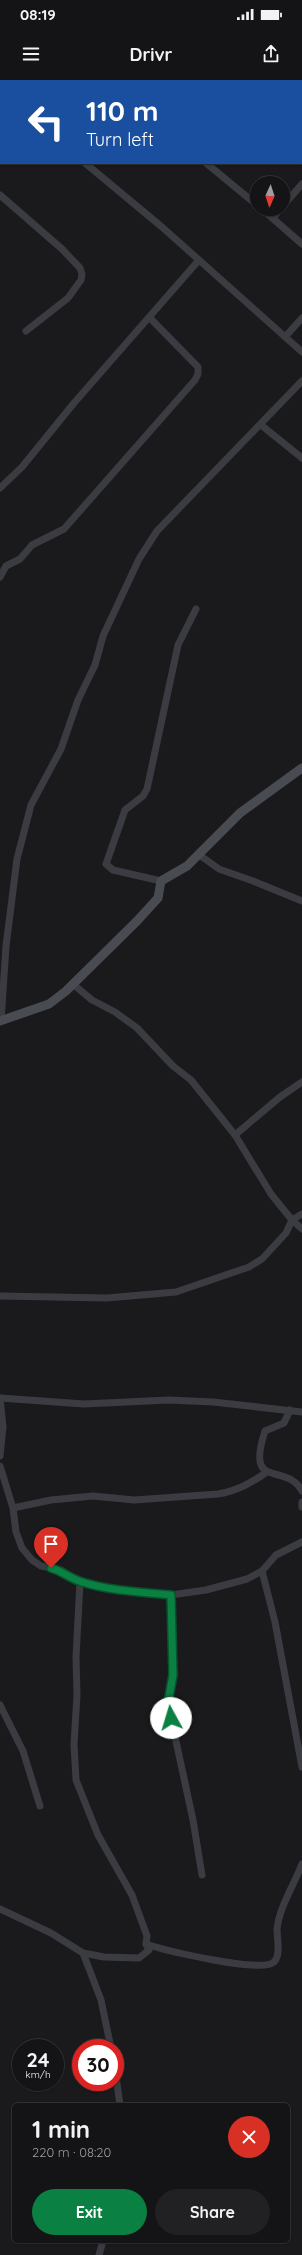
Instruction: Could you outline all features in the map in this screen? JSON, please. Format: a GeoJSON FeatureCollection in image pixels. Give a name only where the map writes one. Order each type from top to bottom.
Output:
{"type":"FeatureCollection","features":[{"type":"Feature","properties":{"kind":"street"},"geometry":{"type":"LineString","coordinates":[[86,164],[199,260],[302,352]]}},
{"type":"Feature","properties":{"kind":"street"},"geometry":{"type":"LineString","coordinates":[[207,164],[250,199]]}},
{"type":"Feature","properties":{"kind":"street"},"geometry":{"type":"LineString","coordinates":[[290,198],[302,184]]}},
{"type":"Feature","properties":{"kind":"street"},"geometry":{"type":"LineString","coordinates":[[0,195],[66,253],[80,268],[82,274],[81,280],[68,298],[26,331]]}},
{"type":"Feature","properties":{"kind":"street"},"geometry":{"type":"LineString","coordinates":[[271,216],[302,244]]}},
{"type":"Feature","properties":{"kind":"street"},"geometry":{"type":"LineString","coordinates":[[0,488],[22,467],[74,403],[150,318],[199,260]]}},
{"type":"Feature","properties":{"kind":"street"},"geometry":{"type":"LineString","coordinates":[[0,577],[6,566],[20,559],[32,545],[64,529],[195,380],[198,374],[198,367],[150,318]]}},
{"type":"Feature","properties":{"kind":"street"},"geometry":{"type":"LineString","coordinates":[[285,337],[302,318]]}},
{"type":"Feature","properties":{"kind":"street"},"geometry":{"type":"LineString","coordinates":[[161,881],[158,898],[74,985],[49,1004],[0,1021],[6,946],[17,859],[31,805],[61,749],[78,700],[96,665],[103,636],[139,559],[149,542],[302,381]]}},
{"type":"Feature","properties":{"kind":"street"},"geometry":{"type":"LineString","coordinates":[[261,425],[302,458]]}},
{"type":"Feature","properties":{"kind":"street"},"geometry":{"type":"LineString","coordinates":[[196,609],[178,645],[147,789],[144,796],[125,810],[106,864],[113,870],[161,881],[187,866],[240,813],[302,768]]}},
{"type":"Feature","properties":{"kind":"street"},"geometry":{"type":"LineString","coordinates":[[198,854],[219,869],[302,901]]}},
{"type":"Feature","properties":{"kind":"street"},"geometry":{"type":"LineString","coordinates":[[74,985],[92,1000],[115,1012],[137,1028],[174,1066],[191,1080],[235,1135],[271,1194],[292,1220],[302,1229]]}},
{"type":"Feature","properties":{"kind":"street"},"geometry":{"type":"LineString","coordinates":[[235,1135],[280,1097],[302,1082]]}},
{"type":"Feature","properties":{"kind":"street"},"geometry":{"type":"LineString","coordinates":[[0,1296],[114,1298],[176,1292],[249,1267],[262,1259],[286,1233],[292,1220],[302,1214]]}},
{"type":"Feature","properties":{"kind":"street"},"geometry":{"type":"LineString","coordinates":[[0,1456],[3,1427],[0,1398],[84,1404],[169,1400],[213,1402],[302,1412]]}},
{"type":"Feature","properties":{"kind":"street"},"geometry":{"type":"LineString","coordinates":[[290,1410],[284,1423],[265,1431],[261,1441],[261,1468],[267,1472],[292,1479],[302,1491]]}},
{"type":"Feature","properties":{"kind":"street"},"geometry":{"type":"LineString","coordinates":[[0,1466],[13,1508],[16,1532],[22,1548],[32,1560],[41,1566],[61,1570],[80,1582],[109,1589],[171,1595],[206,1590],[247,1579],[262,1571],[276,1555],[302,1542]]}},
{"type":"Feature","properties":{"kind":"street"},"geometry":{"type":"LineString","coordinates":[[13,1508],[64,1498],[93,1496],[134,1500],[218,1494],[232,1492],[250,1484],[267,1472]]}},
{"type":"Feature","properties":{"kind":"street"},"geometry":{"type":"LineString","coordinates":[[302,1502],[302,1507]]}},
{"type":"Feature","properties":{"kind":"street"},"geometry":{"type":"LineString","coordinates":[[262,1571],[275,1622],[302,1767]]}},
{"type":"Feature","properties":{"kind":"street"},"geometry":{"type":"LineString","coordinates":[[0,1908],[51,1933],[83,1953],[112,1957],[139,1958],[149,1950],[146,1944],[147,1936],[132,1895],[98,1835],[76,1780],[74,1744],[80,1582]]}},
{"type":"Feature","properties":{"kind":"street"},"geometry":{"type":"LineString","coordinates":[[171,1595],[173,1675],[169,1697],[171,1718],[193,1820],[202,1875]]}},
{"type":"Feature","properties":{"kind":"street"},"geometry":{"type":"LineString","coordinates":[[0,1705],[23,1751],[40,1806]]}},
{"type":"Feature","properties":{"kind":"street"},"geometry":{"type":"LineString","coordinates":[[146,1944],[187,1954],[252,1966],[268,1965],[274,1962],[277,1956],[278,1928],[281,1911],[302,1864]]}},
{"type":"Feature","properties":{"kind":"street"},"geometry":{"type":"LineString","coordinates":[[83,1953],[101,2000],[109,2039]]}},
{"type":"Feature","properties":{"kind":"street"},"geometry":{"type":"LineString","coordinates":[[118,2091],[120,2103]]}},
{"type":"Feature","properties":{"kind":"street"},"geometry":{"type":"LineString","coordinates":[[100,2255],[103,2243]]}},
{"type":"Feature","properties":{"kind":"route"},"geometry":{"type":"LineString","coordinates":[[51,1568],[61,1570],[80,1582],[109,1589],[171,1595],[173,1675],[169,1697],[171,1718]]}}]}
